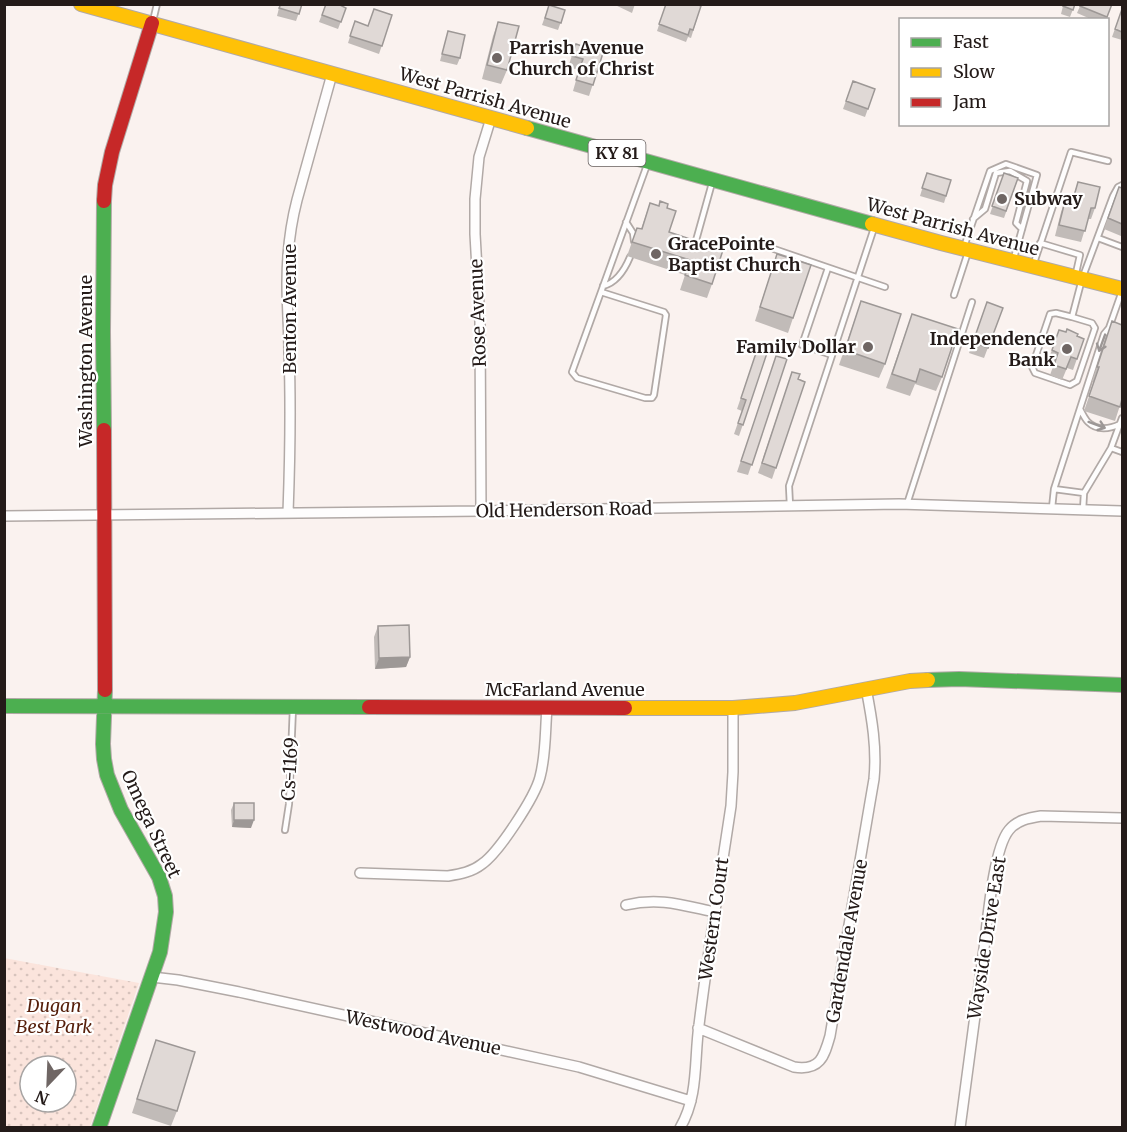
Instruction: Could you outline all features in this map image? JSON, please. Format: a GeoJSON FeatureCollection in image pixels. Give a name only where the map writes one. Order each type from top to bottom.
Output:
{"type":"FeatureCollection","features":[{"type":"Feature","properties":{"kind":"street","name":"West Parrish Avenue"},"geometry":{"type":"LineString","coordinates":[[81,4],[115,9],[152,23],[648,162],[966,249],[1122,288]]}},
{"type":"Feature","properties":{"kind":"street","name":"Washington Avenue"},"geometry":{"type":"LineString","coordinates":[[105,706],[103,218],[105,185],[112,152],[152,23]]}},
{"type":"Feature","properties":{"kind":"street","name":"Benton Avenue"},"geometry":{"type":"LineString","coordinates":[[288,513],[290,351],[287,281],[289,249],[293,216],[332,74]]}},
{"type":"Feature","properties":{"kind":"street","name":"Rose Avenue"},"geometry":{"type":"LineString","coordinates":[[482,511],[480,322],[475,199],[478,157],[491,118]]}},
{"type":"Feature","properties":{"kind":"street","name":"Old Henderson Road"},"geometry":{"type":"LineString","coordinates":[[4,516],[907,504],[1122,511]]}},
{"type":"Feature","properties":{"kind":"street","name":"McFarland Avenue"},"geometry":{"type":"LineString","coordinates":[[4,706],[733,708],[795,702],[910,681],[959,679],[1122,685]]}},
{"type":"Feature","properties":{"kind":"street","name":"Gardendale Avenue"},"geometry":{"type":"LineString","coordinates":[[698,1028],[794,1067],[803,1069],[811,1067],[824,1056],[830,1036],[876,764],[875,738],[866,688]]}},
{"type":"Feature","properties":{"kind":"street","name":"Omega Street"},"geometry":{"type":"LineString","coordinates":[[99,1128],[160,952],[166,905],[154,867],[133,832],[112,789],[105,765],[105,706]]}},
{"type":"Feature","properties":{"kind":"street"},"geometry":{"type":"LineString","coordinates":[[360,873],[448,876],[467,872],[483,864],[506,838],[536,790],[543,765],[547,708]]}},
{"type":"Feature","properties":{"kind":"street","name":"Western Court"},"geometry":{"type":"LineString","coordinates":[[680,1128],[691,1101],[695,1081],[698,1028],[731,806],[733,708]]}},
{"type":"Feature","properties":{"kind":"street","name":"Wayside Drive East"},"geometry":{"type":"LineString","coordinates":[[960,1128],[990,903],[1003,840],[1018,822],[1029,818],[1041,816],[1122,818]]}},
{"type":"Feature","properties":{"kind":"street"},"geometry":{"type":"LineString","coordinates":[[626,905],[643,901],[664,901],[714,912]]}},
{"type":"Feature","properties":{"kind":"street","name":"Westwood Avenue"},"geometry":{"type":"LineString","coordinates":[[152,977],[229,990],[579,1068],[691,1101]]}},
{"type":"Feature","properties":{"kind":"lane"},"geometry":{"type":"LineString","coordinates":[[152,23],[157,4]]}},
{"type":"Feature","properties":{"kind":"lane"},"geometry":{"type":"LineString","coordinates":[[1033,266],[1071,152],[1108,161]]}},
{"type":"Feature","properties":{"kind":"lane"},"geometry":{"type":"LineString","coordinates":[[601,292],[664,312],[666,315],[652,398],[645,398],[577,378],[572,372],[648,162]]}},
{"type":"Feature","properties":{"kind":"lane"},"geometry":{"type":"LineString","coordinates":[[954,295],[972,220],[990,171],[1006,164],[1037,175],[1013,261]]}},
{"type":"Feature","properties":{"kind":"lane"},"geometry":{"type":"LineString","coordinates":[[972,220],[985,209],[996,173],[1010,171],[1027,181],[1016,223],[1022,229]]}},
{"type":"Feature","properties":{"kind":"lane"},"geometry":{"type":"LineString","coordinates":[[693,251],[713,180]]}},
{"type":"Feature","properties":{"kind":"lane"},"geometry":{"type":"LineString","coordinates":[[1078,278],[1098,238],[1113,196],[1118,187],[1122,185]]}},
{"type":"Feature","properties":{"kind":"lane"},"geometry":{"type":"LineString","coordinates":[[626,222],[633,233],[634,243]]}},
{"type":"Feature","properties":{"kind":"lane"},"geometry":{"type":"LineString","coordinates":[[790,506],[789,486],[876,225]]}},
{"type":"Feature","properties":{"kind":"lane"},"geometry":{"type":"LineString","coordinates":[[1098,238],[1122,247]]}},
{"type":"Feature","properties":{"kind":"lane"},"geometry":{"type":"LineString","coordinates":[[1040,243],[1080,255],[1072,317]]}},
{"type":"Feature","properties":{"kind":"lane"},"geometry":{"type":"LineString","coordinates":[[774,249],[885,288]]}},
{"type":"Feature","properties":{"kind":"lane"},"geometry":{"type":"LineString","coordinates":[[603,286],[613,282],[630,257]]}},
{"type":"Feature","properties":{"kind":"lane"},"geometry":{"type":"LineString","coordinates":[[828,268],[802,345],[832,356]]}},
{"type":"Feature","properties":{"kind":"lane"},"geometry":{"type":"LineString","coordinates":[[1052,508],[1054,489],[1104,334],[1109,328],[1122,288]]}},
{"type":"Feature","properties":{"kind":"lane"},"geometry":{"type":"LineString","coordinates":[[907,504],[972,302]]}},
{"type":"Feature","properties":{"kind":"lane"},"geometry":{"type":"LineString","coordinates":[[1056,313],[1072,317],[1092,323],[1095,328],[1077,381],[1070,386],[1035,373],[1032,368],[1050,314],[1056,313]]}},
{"type":"Feature","properties":{"kind":"lane"},"geometry":{"type":"LineString","coordinates":[[1080,409],[1088,422],[1097,427],[1108,429],[1120,424]]}},
{"type":"Feature","properties":{"kind":"lane"},"geometry":{"type":"LineString","coordinates":[[1083,510],[1084,493],[1111,448],[1122,417]]}},
{"type":"Feature","properties":{"kind":"lane"},"geometry":{"type":"LineString","coordinates":[[1111,448],[1122,452]]}},
{"type":"Feature","properties":{"kind":"lane"},"geometry":{"type":"LineString","coordinates":[[1054,489],[1084,493]]}},
{"type":"Feature","properties":{"kind":"lane","name":"Cs-1169"},"geometry":{"type":"LineString","coordinates":[[285,830],[289,804],[293,707]]}},
{"type":"Feature","properties":{"kind":"green space","name":"Dugan Best Park"},"geometry":{"type":"Polygon","coordinates":[[[4,958],[139,983],[90,1127],[5,1127],[4,958]]]}},
{"type":"Feature","properties":{"kind":"building"},"geometry":{"type":"Polygon","coordinates":[[[281,4],[302,4],[299,14],[279,8],[281,4]]]}},
{"type":"Feature","properties":{"kind":"building"},"geometry":{"type":"Polygon","coordinates":[[[326,4],[338,4],[346,8],[341,22],[322,15],[326,4]]]}},
{"type":"Feature","properties":{"kind":"building"},"geometry":{"type":"Polygon","coordinates":[[[666,4],[701,6],[693,30],[690,29],[688,35],[659,24],[666,4]]]}},
{"type":"Feature","properties":{"kind":"building"},"geometry":{"type":"Polygon","coordinates":[[[1064,4],[1075,4],[1073,10],[1063,6],[1064,4]]]}},
{"type":"Feature","properties":{"kind":"building"},"geometry":{"type":"Polygon","coordinates":[[[1081,4],[1112,4],[1107,17],[1080,6],[1081,4]]]}},
{"type":"Feature","properties":{"kind":"building"},"geometry":{"type":"Polygon","coordinates":[[[549,5],[565,10],[561,23],[545,18],[549,5]]]}},
{"type":"Feature","properties":{"kind":"building"},"geometry":{"type":"Polygon","coordinates":[[[374,9],[392,15],[382,46],[350,36],[355,21],[368,26],[374,9]]]}},
{"type":"Feature","properties":{"kind":"building"},"geometry":{"type":"Polygon","coordinates":[[[1122,9],[1122,32],[1115,29],[1122,9]]]}},
{"type":"Feature","properties":{"kind":"building"},"geometry":{"type":"Polygon","coordinates":[[[498,22],[519,26],[507,70],[487,65],[498,22]]]}},
{"type":"Feature","properties":{"kind":"building"},"geometry":{"type":"Polygon","coordinates":[[[448,31],[465,35],[460,58],[442,54],[448,31]]]}},
{"type":"Feature","properties":{"kind":"building"},"geometry":{"type":"Polygon","coordinates":[[[576,44],[603,53],[593,85],[576,80],[583,59],[572,56],[576,44]]]}},
{"type":"Feature","properties":{"kind":"building"},"geometry":{"type":"Polygon","coordinates":[[[853,81],[875,89],[868,109],[846,101],[853,81]]]}},
{"type":"Feature","properties":{"kind":"building"},"geometry":{"type":"Polygon","coordinates":[[[927,173],[951,180],[946,196],[922,188],[927,173]]]}},
{"type":"Feature","properties":{"kind":"building","name":"Subway"},"geometry":{"type":"Polygon","coordinates":[[[1004,173],[1018,178],[1006,211],[992,206],[1004,173]]]}},
{"type":"Feature","properties":{"kind":"building"},"geometry":{"type":"Polygon","coordinates":[[[1078,182],[1100,187],[1095,208],[1091,208],[1085,231],[1059,225],[1065,201],[1072,203],[1078,182]]]}},
{"type":"Feature","properties":{"kind":"building"},"geometry":{"type":"Polygon","coordinates":[[[1119,187],[1122,188],[1122,224],[1108,218],[1119,187]]]}},
{"type":"Feature","properties":{"kind":"building"},"geometry":{"type":"Polygon","coordinates":[[[660,201],[668,204],[667,208],[676,211],[669,232],[723,250],[712,284],[685,275],[690,260],[632,242],[637,228],[642,229],[650,203],[659,206],[660,201]]]}},
{"type":"Feature","properties":{"kind":"building"},"geometry":{"type":"Polygon","coordinates":[[[777,254],[811,265],[793,318],[760,307],[777,254]]]}},
{"type":"Feature","properties":{"kind":"building","name":"Family Dollar"},"geometry":{"type":"Polygon","coordinates":[[[861,301],[901,314],[885,364],[845,350],[861,301]]]}},
{"type":"Feature","properties":{"kind":"building"},"geometry":{"type":"Polygon","coordinates":[[[987,302],[1003,308],[988,348],[973,342],[987,302]]]}},
{"type":"Feature","properties":{"kind":"building"},"geometry":{"type":"Polygon","coordinates":[[[912,314],[958,329],[942,377],[920,369],[916,382],[892,374],[912,314]]]}},
{"type":"Feature","properties":{"kind":"building"},"geometry":{"type":"Polygon","coordinates":[[[1112,321],[1122,325],[1122,399],[1120,407],[1089,396],[1112,321]]]}},
{"type":"Feature","properties":{"kind":"building"},"geometry":{"type":"Polygon","coordinates":[[[1067,329],[1084,339],[1077,359],[1071,357],[1066,369],[1054,365],[1058,353],[1052,350],[1059,330],[1066,332],[1067,329]]]}},
{"type":"Feature","properties":{"kind":"building"},"geometry":{"type":"Polygon","coordinates":[[[757,350],[767,353],[743,425],[738,423],[746,400],[741,398],[757,350]]]}},
{"type":"Feature","properties":{"kind":"building"},"geometry":{"type":"Polygon","coordinates":[[[776,356],[787,359],[752,465],[741,461],[776,356]]]}},
{"type":"Feature","properties":{"kind":"building"},"geometry":{"type":"Polygon","coordinates":[[[792,372],[800,374],[798,379],[805,382],[776,468],[762,463],[792,372]]]}},
{"type":"Feature","properties":{"kind":"building"},"geometry":{"type":"Polygon","coordinates":[[[409,625],[410,657],[379,658],[378,626],[409,625]]]}},
{"type":"Feature","properties":{"kind":"building"},"geometry":{"type":"Polygon","coordinates":[[[234,803],[254,803],[254,820],[234,820],[234,803]]]}},
{"type":"Feature","properties":{"kind":"building"},"geometry":{"type":"Polygon","coordinates":[[[156,1040],[195,1052],[177,1111],[137,1099],[156,1040]]]}},
{"type":"Feature","properties":{"kind":"traffic: fast"},"geometry":{"type":"LineString","coordinates":[[527,128],[872,224]]}},
{"type":"Feature","properties":{"kind":"traffic: fast"},"geometry":{"type":"LineString","coordinates":[[104,201],[104,430]]}},
{"type":"Feature","properties":{"kind":"traffic: fast"},"geometry":{"type":"LineString","coordinates":[[928,680],[1122,685]]}},
{"type":"Feature","properties":{"kind":"traffic: fast"},"geometry":{"type":"LineString","coordinates":[[99,1128],[160,952],[166,912],[165,896],[159,877],[121,810],[107,775],[103,744],[105,690]]}},
{"type":"Feature","properties":{"kind":"traffic: fast"},"geometry":{"type":"LineString","coordinates":[[4,706],[369,707]]}},
{"type":"Feature","properties":{"kind":"traffic: slow"},"geometry":{"type":"LineString","coordinates":[[81,4],[527,128]]}},
{"type":"Feature","properties":{"kind":"traffic: slow"},"geometry":{"type":"LineString","coordinates":[[872,224],[1122,289]]}},
{"type":"Feature","properties":{"kind":"traffic: slow"},"geometry":{"type":"LineString","coordinates":[[625,708],[733,708],[795,703],[910,681],[928,680]]}},
{"type":"Feature","properties":{"kind":"traffic: jam"},"geometry":{"type":"LineString","coordinates":[[104,201],[112,152],[152,23]]}},
{"type":"Feature","properties":{"kind":"traffic: jam"},"geometry":{"type":"LineString","coordinates":[[104,430],[105,690]]}},
{"type":"Feature","properties":{"kind":"traffic: jam"},"geometry":{"type":"LineString","coordinates":[[369,707],[625,708]]}},
{"type":"Feature","properties":{"kind":"place","name":"Parrish Avenue Church of Christ"},"geometry":{"type":"Point","coordinates":[497,58]}},
{"type":"Feature","properties":{"kind":"place","name":"Subway"},"geometry":{"type":"Point","coordinates":[1002,199]}},
{"type":"Feature","properties":{"kind":"place","name":"GracePointe Baptist Church"},"geometry":{"type":"Point","coordinates":[656,254]}},
{"type":"Feature","properties":{"kind":"place","name":"Family Dollar"},"geometry":{"type":"Point","coordinates":[868,347]}},
{"type":"Feature","properties":{"kind":"place","name":"Independence Bank"},"geometry":{"type":"Point","coordinates":[1067,349]}}]}
